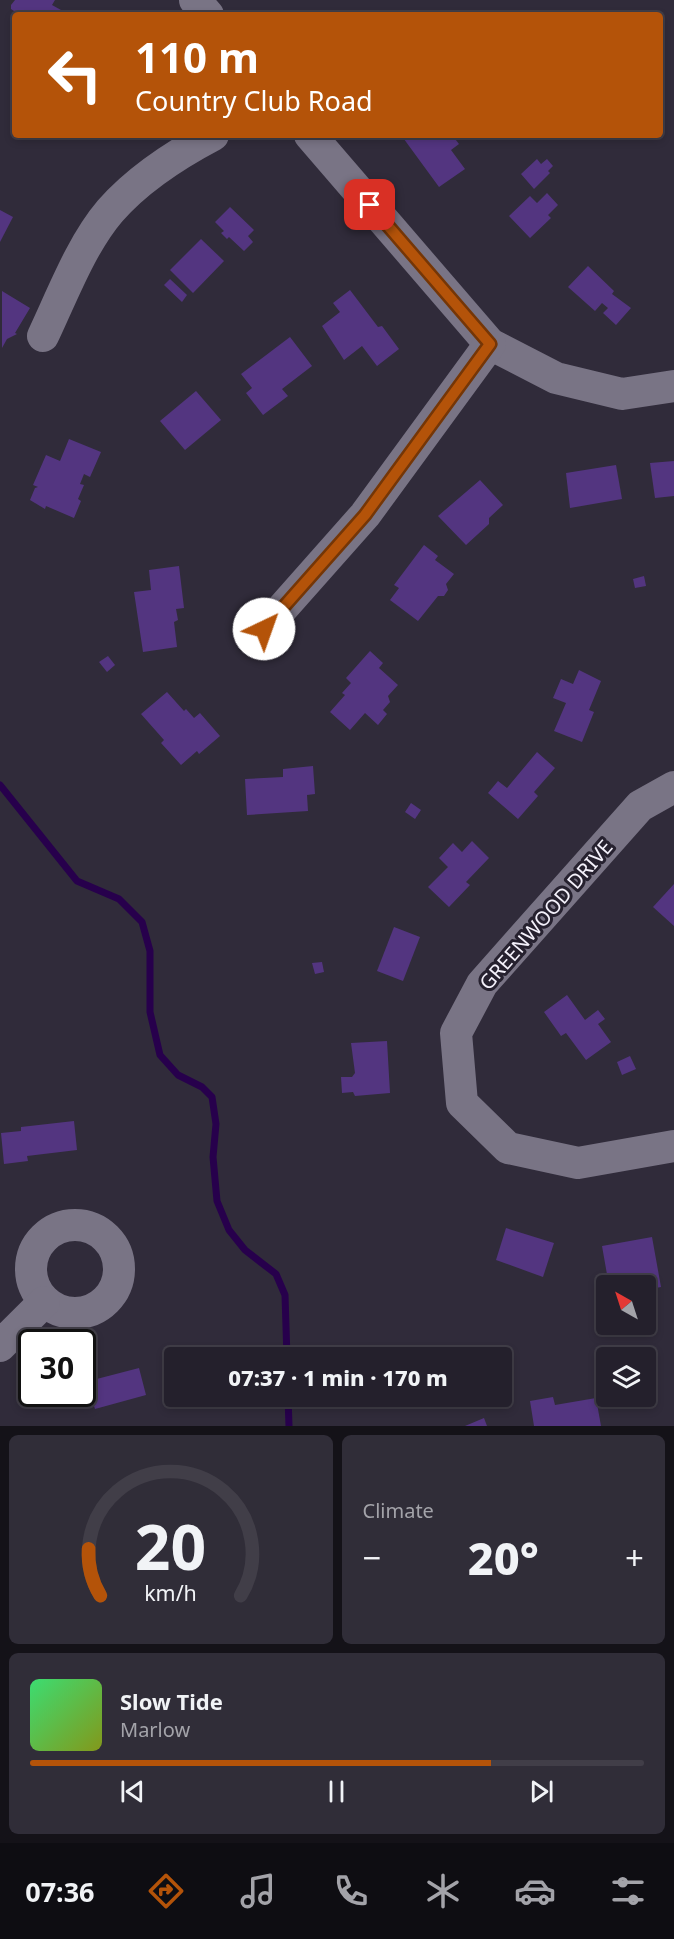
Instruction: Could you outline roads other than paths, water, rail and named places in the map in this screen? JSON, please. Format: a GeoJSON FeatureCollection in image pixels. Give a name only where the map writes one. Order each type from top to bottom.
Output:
{"type":"FeatureCollection","features":[{"type":"Feature","properties":{"kind":"street"},"geometry":{"type":"LineString","coordinates":[[195,0],[205,12]]}},
{"type":"Feature","properties":{"kind":"street"},"geometry":{"type":"LineString","coordinates":[[43,336],[83,254],[109,212],[133,188],[178,153],[207,138]]}},
{"type":"Feature","properties":{"kind":"street"},"geometry":{"type":"LineString","coordinates":[[313,138],[490,344],[556,378],[622,394],[674,386]]}},
{"type":"Feature","properties":{"kind":"street"},"geometry":{"type":"LineString","coordinates":[[264,629],[365,515],[490,344]]}},
{"type":"Feature","properties":{"kind":"street","name":"GREENWOOD DRIVE"},"geometry":{"type":"LineString","coordinates":[[674,787],[640,806],[482,984],[456,1033],[462,1103],[508,1148],[579,1163],[674,1146]]}},
{"type":"Feature","properties":{"kind":"street"},"geometry":{"type":"LineString","coordinates":[[0,1346],[44,1302]]}},
{"type":"Feature","properties":{"kind":"waterway"},"geometry":{"type":"LineString","coordinates":[[0,785],[77,881],[119,899],[142,922],[150,951],[150,1012],[160,1055],[178,1075],[202,1087],[212,1097],[216,1124],[213,1157],[217,1201],[229,1230],[245,1250],[276,1274],[285,1295],[287,1347]]}},
{"type":"Feature","properties":{"kind":"waterway"},"geometry":{"type":"LineString","coordinates":[[288,1407],[289,1426]]}}]}
